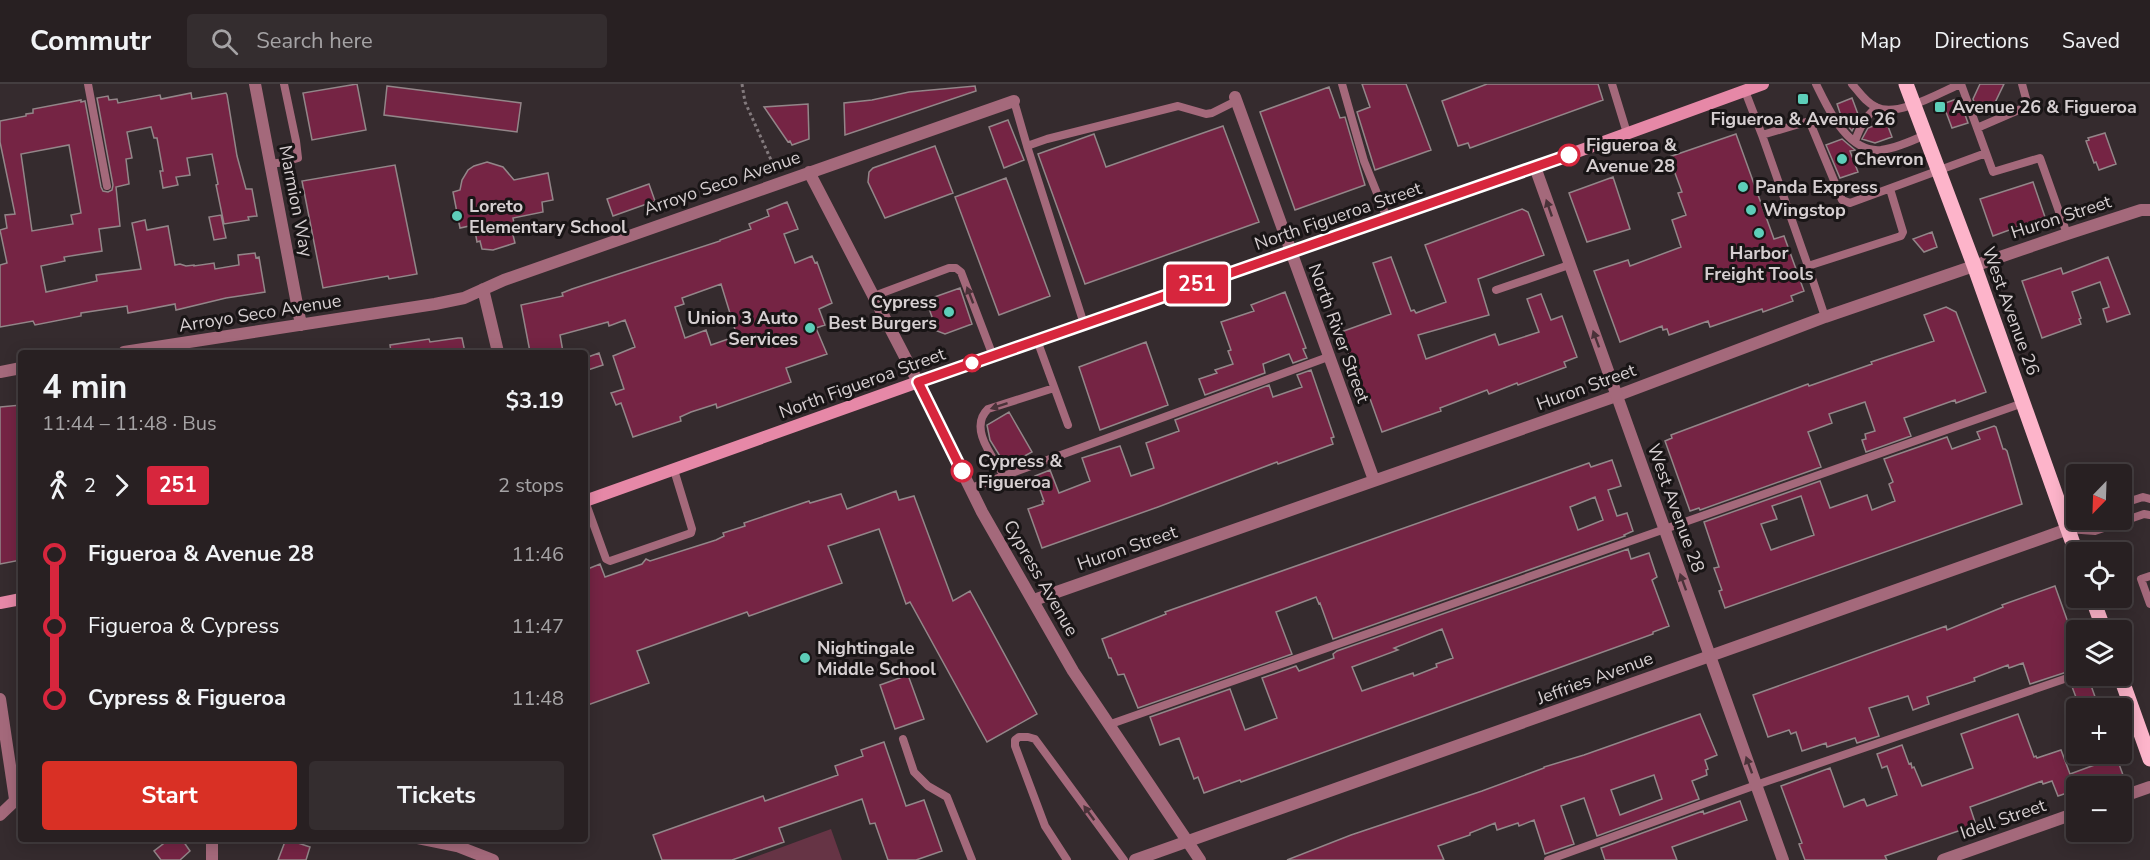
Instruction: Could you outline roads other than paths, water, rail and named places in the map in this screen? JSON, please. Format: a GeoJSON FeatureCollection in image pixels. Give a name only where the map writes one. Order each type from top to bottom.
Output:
{"type":"FeatureCollection","features":[{"type":"Feature","properties":{"kind":"main road","name":"North Figueroa Street"},"geometry":{"type":"LineString","coordinates":[[588,500],[1037,340],[1535,167],[1763,84]]}},
{"type":"Feature","properties":{"kind":"main road","name":"West Avenue 26"},"geometry":{"type":"LineString","coordinates":[[1906,84],[1974,265],[2066,524]]}},
{"type":"Feature","properties":{"kind":"main road","name":"West Avenue 26"},"geometry":{"type":"LineString","coordinates":[[2068,530],[2072,542]]}},
{"type":"Feature","properties":{"kind":"main road"},"geometry":{"type":"LineString","coordinates":[[0,603],[18,600]]}},
{"type":"Feature","properties":{"kind":"main road"},"geometry":{"type":"LineString","coordinates":[[2124,686],[2150,759]]}},
{"type":"Feature","properties":{"kind":"street","name":"Marmion Way"},"geometry":{"type":"LineString","coordinates":[[255,84],[301,325]]}},
{"type":"Feature","properties":{"kind":"street","name":"North River Street"},"geometry":{"type":"LineString","coordinates":[[1235,99],[1374,480]]}},
{"type":"Feature","properties":{"kind":"street","name":"Arroyo Seco Avenue"},"geometry":{"type":"LineString","coordinates":[[137,350],[464,298],[504,280],[1014,101]]}},
{"type":"Feature","properties":{"kind":"street","name":"West Avenue 28"},"geometry":{"type":"LineString","coordinates":[[1535,167],[1783,860]]}},
{"type":"Feature","properties":{"kind":"street","name":"Cypress Avenue"},"geometry":{"type":"LineString","coordinates":[[809,172],[987,521],[1074,671],[1200,860]]}},
{"type":"Feature","properties":{"kind":"street","name":"Huron Street"},"geometry":{"type":"LineString","coordinates":[[1034,600],[1616,396],[1825,317],[2067,234],[2141,210],[2150,210]]}},
{"type":"Feature","properties":{"kind":"street"},"geometry":{"type":"LineString","coordinates":[[483,289],[498,350]]}},
{"type":"Feature","properties":{"kind":"street"},"geometry":{"type":"LineString","coordinates":[[0,372],[18,369]]}},
{"type":"Feature","properties":{"kind":"street","name":"Jeffries Avenue"},"geometry":{"type":"LineString","coordinates":[[1135,860],[2068,530]]}},
{"type":"Feature","properties":{"kind":"street"},"geometry":{"type":"LineString","coordinates":[[0,699],[2,731],[18,797],[0,815]]}},
{"type":"Feature","properties":{"kind":"street"},"geometry":{"type":"LineString","coordinates":[[2132,793],[2150,787]]}},
{"type":"Feature","properties":{"kind":"street","name":"Idell Street"},"geometry":{"type":"LineString","coordinates":[[1943,860],[2066,817]]}},
{"type":"Feature","properties":{"kind":"street"},"geometry":{"type":"LineString","coordinates":[[212,842],[212,860]]}},
{"type":"Feature","properties":{"kind":"street"},"geometry":{"type":"LineString","coordinates":[[438,842],[457,846],[493,860]]}},
{"type":"Feature","properties":{"kind":"lane"},"geometry":{"type":"LineString","coordinates":[[88,84],[107,186]]}},
{"type":"Feature","properties":{"kind":"lane"},"geometry":{"type":"LineString","coordinates":[[270,164],[298,158],[284,84]]}},
{"type":"Feature","properties":{"kind":"lane"},"geometry":{"type":"LineString","coordinates":[[1342,84],[1365,161],[1387,218]]}},
{"type":"Feature","properties":{"kind":"lane"},"geometry":{"type":"LineString","coordinates":[[1612,84],[1628,133]]}},
{"type":"Feature","properties":{"kind":"lane"},"geometry":{"type":"LineString","coordinates":[[1816,84],[1841,130],[1867,148],[1879,150],[1925,135]]}},
{"type":"Feature","properties":{"kind":"lane"},"geometry":{"type":"LineString","coordinates":[[1852,84],[1867,102],[1876,107],[1892,110],[1914,104],[1960,84],[1993,172],[2040,158],[2067,234]]}},
{"type":"Feature","properties":{"kind":"lane"},"geometry":{"type":"LineString","coordinates":[[1977,128],[2028,106],[2022,84]]}},
{"type":"Feature","properties":{"kind":"lane"},"geometry":{"type":"LineString","coordinates":[[1745,90],[1825,317]]}},
{"type":"Feature","properties":{"kind":"lane"},"geometry":{"type":"LineString","coordinates":[[1027,146],[1178,106],[1206,114],[1235,99]]}},
{"type":"Feature","properties":{"kind":"lane"},"geometry":{"type":"LineString","coordinates":[[1014,101],[1084,324]]}},
{"type":"Feature","properties":{"kind":"lane"},"geometry":{"type":"LineString","coordinates":[[1856,141],[1866,117],[1876,107]]}},
{"type":"Feature","properties":{"kind":"lane"},"geometry":{"type":"LineString","coordinates":[[1762,135],[1806,122],[1810,125],[1842,200],[1850,203],[1986,153]]}},
{"type":"Feature","properties":{"kind":"lane"},"geometry":{"type":"LineString","coordinates":[[1808,266],[1901,236],[1903,232],[1890,189]]}},
{"type":"Feature","properties":{"kind":"lane"},"geometry":{"type":"LineString","coordinates":[[1496,290],[1569,265]]}},
{"type":"Feature","properties":{"kind":"lane"},"geometry":{"type":"LineString","coordinates":[[874,296],[949,268],[956,268],[961,272],[993,356]]}},
{"type":"Feature","properties":{"kind":"lane"},"geometry":{"type":"LineString","coordinates":[[1037,340],[1068,425]]}},
{"type":"Feature","properties":{"kind":"lane"},"geometry":{"type":"LineString","coordinates":[[971,488],[1328,357]]}},
{"type":"Feature","properties":{"kind":"lane"},"geometry":{"type":"LineString","coordinates":[[1004,476],[980,432],[982,415],[988,409],[1054,388]]}},
{"type":"Feature","properties":{"kind":"lane"},"geometry":{"type":"LineString","coordinates":[[1108,725],[2023,403]]}},
{"type":"Feature","properties":{"kind":"lane"},"geometry":{"type":"LineString","coordinates":[[588,509],[606,560],[610,561],[691,533],[692,529],[674,470]]}},
{"type":"Feature","properties":{"kind":"lane"},"geometry":{"type":"LineString","coordinates":[[2132,501],[2144,497],[2150,499]]}},
{"type":"Feature","properties":{"kind":"lane"},"geometry":{"type":"LineString","coordinates":[[2132,518],[2144,514],[2150,515]]}},
{"type":"Feature","properties":{"kind":"lane"},"geometry":{"type":"LineString","coordinates":[[2068,530],[2098,530]]}},
{"type":"Feature","properties":{"kind":"lane"},"geometry":{"type":"LineString","coordinates":[[2146,577],[2150,604]]}},
{"type":"Feature","properties":{"kind":"lane"},"geometry":{"type":"LineString","coordinates":[[1548,860],[1756,785],[2066,678]]}},
{"type":"Feature","properties":{"kind":"lane"},"geometry":{"type":"LineString","coordinates":[[1067,860],[1045,826],[1015,746],[1015,740],[1019,737],[1035,739],[1124,860]]}},
{"type":"Feature","properties":{"kind":"lane"},"geometry":{"type":"LineString","coordinates":[[903,739],[914,772],[928,786],[947,797],[972,860]]}},
{"type":"Feature","properties":{"kind":"place","name":"Figueroa & Avenue 26"},"geometry":{"type":"Point","coordinates":[1803,99]}},
{"type":"Feature","properties":{"kind":"place","name":"Avenue 26 & Figueroa"},"geometry":{"type":"Point","coordinates":[1940,107]}},
{"type":"Feature","properties":{"kind":"place","name":"Figueroa & Avenue 28"},"geometry":{"type":"Point","coordinates":[1569,155]}},
{"type":"Feature","properties":{"kind":"place","name":"Chevron"},"geometry":{"type":"Point","coordinates":[1842,159]}},
{"type":"Feature","properties":{"kind":"place","name":"Panda Express"},"geometry":{"type":"Point","coordinates":[1743,187]}},
{"type":"Feature","properties":{"kind":"place","name":"Wingstop"},"geometry":{"type":"Point","coordinates":[1751,210]}},
{"type":"Feature","properties":{"kind":"place","name":"Loreto Elementary School"},"geometry":{"type":"Point","coordinates":[457,216]}},
{"type":"Feature","properties":{"kind":"place","name":"Harbor Freight Tools"},"geometry":{"type":"Point","coordinates":[1759,233]}},
{"type":"Feature","properties":{"kind":"place","name":"Cypress Best Burgers"},"geometry":{"type":"Point","coordinates":[949,312]}},
{"type":"Feature","properties":{"kind":"place","name":"Union 3 Auto Services"},"geometry":{"type":"Point","coordinates":[810,328]}},
{"type":"Feature","properties":{"kind":"place","name":"Cypress & Figueroa"},"geometry":{"type":"Point","coordinates":[962,471]}},
{"type":"Feature","properties":{"kind":"place","name":"Nightingale Middle School"},"geometry":{"type":"Point","coordinates":[805,658]}}]}
